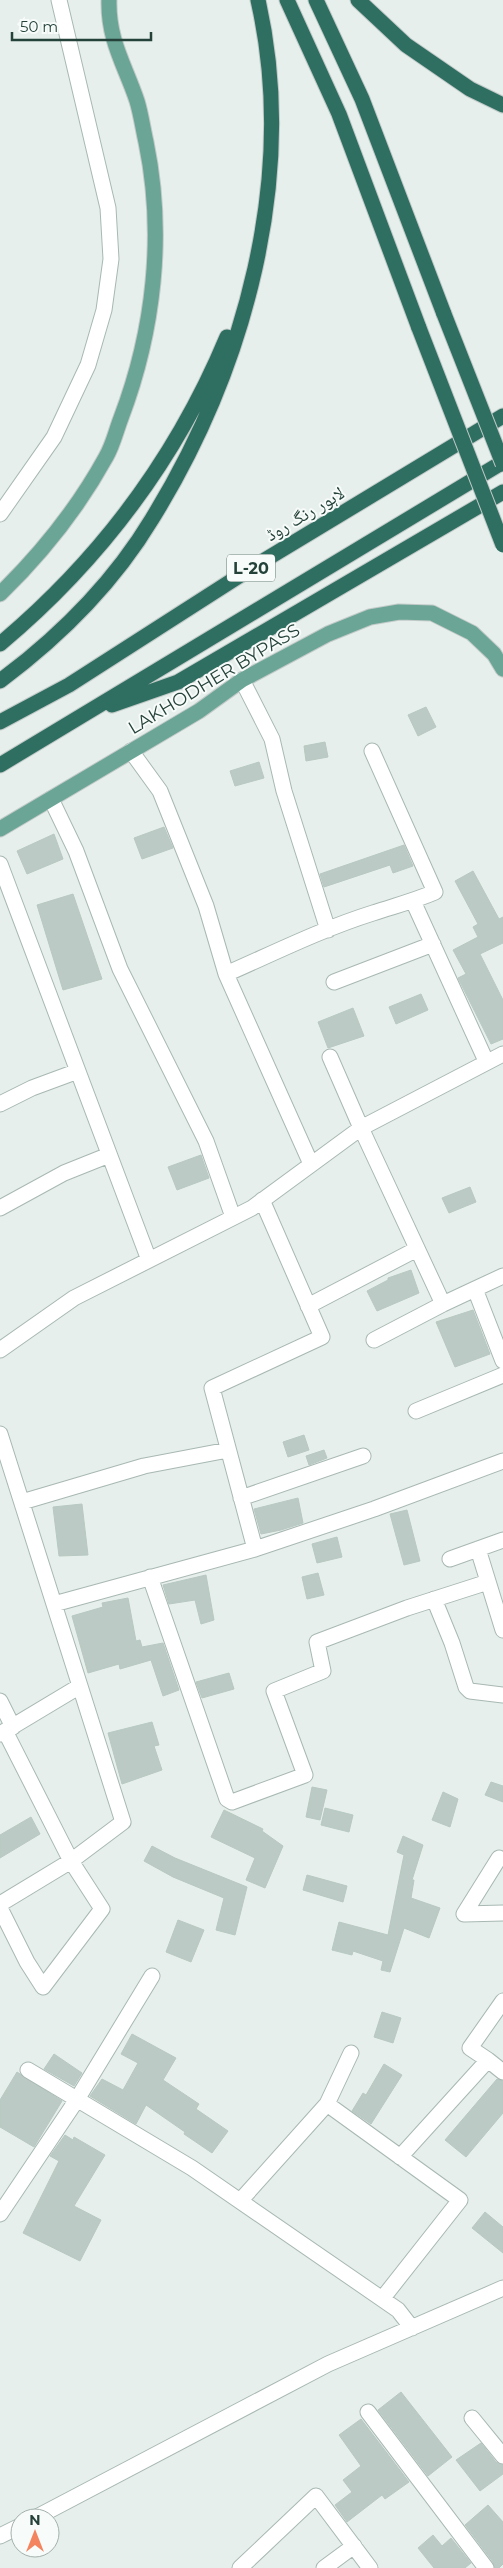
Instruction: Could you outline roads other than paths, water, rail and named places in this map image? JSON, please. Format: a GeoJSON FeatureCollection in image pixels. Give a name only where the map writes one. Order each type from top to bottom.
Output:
{"type":"FeatureCollection","features":[{"type":"Feature","properties":{"kind":"highway"},"geometry":{"type":"LineString","coordinates":[[0,681],[62,630],[95,595],[152,520],[179,471],[221,380],[240,331],[262,236],[272,144],[267,49],[258,0]]}},
{"type":"Feature","properties":{"kind":"highway"},"geometry":{"type":"LineString","coordinates":[[287,0],[339,114],[418,328],[503,545]]}},
{"type":"Feature","properties":{"kind":"highway"},"geometry":{"type":"LineString","coordinates":[[316,0],[362,99],[503,463]]}},
{"type":"Feature","properties":{"kind":"highway"},"geometry":{"type":"LineString","coordinates":[[358,0],[406,45],[470,89],[503,105]]}},
{"type":"Feature","properties":{"kind":"highway"},"geometry":{"type":"LineString","coordinates":[[0,644],[27,621],[66,582],[108,537],[143,492],[171,448],[202,390],[252,278]]}},
{"type":"Feature","properties":{"kind":"highway","name":"لاہور رنگ روڈ"},"geometry":{"type":"LineString","coordinates":[[0,722],[69,685],[250,569],[503,416]]}},
{"type":"Feature","properties":{"kind":"highway","name":"L-20"},"geometry":{"type":"LineString","coordinates":[[0,765],[503,463]]}},
{"type":"Feature","properties":{"kind":"highway"},"geometry":{"type":"LineString","coordinates":[[85,714],[178,682],[503,492]]}},
{"type":"Feature","properties":{"kind":"highway"},"geometry":{"type":"LineString","coordinates":[[0,774],[29,748]]}},
{"type":"Feature","properties":{"kind":"main road"},"geometry":{"type":"LineString","coordinates":[[0,594],[29,566],[56,534],[107,456],[140,361],[149,314],[154,273],[154,226],[146,144],[136,101],[113,42],[109,0]]}},
{"type":"Feature","properties":{"kind":"main road","name":"LAKHODHER BYPASS"},"geometry":{"type":"LineString","coordinates":[[0,828],[199,711],[242,680],[328,634],[370,617],[399,612],[432,613],[472,633],[494,654],[503,669]]}},
{"type":"Feature","properties":{"kind":"street"},"geometry":{"type":"LineString","coordinates":[[0,514],[54,437],[88,365],[104,310],[112,259],[108,208],[59,0]]}},
{"type":"Feature","properties":{"kind":"street"},"geometry":{"type":"LineString","coordinates":[[242,680],[272,740],[284,791],[328,930]]}},
{"type":"Feature","properties":{"kind":"street"},"geometry":{"type":"LineString","coordinates":[[131,751],[160,791],[206,906],[226,974],[312,1164]]}},
{"type":"Feature","properties":{"kind":"street"},"geometry":{"type":"LineString","coordinates":[[226,974],[328,930],[372,913],[413,902],[435,892],[372,752]]}},
{"type":"Feature","properties":{"kind":"street"},"geometry":{"type":"LineString","coordinates":[[51,799],[76,851],[120,969],[206,1141],[234,1217]]}},
{"type":"Feature","properties":{"kind":"street"},"geometry":{"type":"LineString","coordinates":[[0,864],[149,1260]]}},
{"type":"Feature","properties":{"kind":"street"},"geometry":{"type":"LineString","coordinates":[[413,902],[486,1061]]}},
{"type":"Feature","properties":{"kind":"street"},"geometry":{"type":"LineString","coordinates":[[334,982],[433,944]]}},
{"type":"Feature","properties":{"kind":"street"},"geometry":{"type":"LineString","coordinates":[[0,1350],[74,1298],[234,1217],[262,1200],[361,1128],[486,1061],[503,1054]]}},
{"type":"Feature","properties":{"kind":"street"},"geometry":{"type":"LineString","coordinates":[[330,1057],[443,1304]]}},
{"type":"Feature","properties":{"kind":"street"},"geometry":{"type":"LineString","coordinates":[[0,1104],[32,1088],[78,1071]]}},
{"type":"Feature","properties":{"kind":"street"},"geometry":{"type":"LineString","coordinates":[[0,1208],[64,1173],[109,1155]]}},
{"type":"Feature","properties":{"kind":"street"},"geometry":{"type":"LineString","coordinates":[[255,1549],[212,1388],[322,1337],[262,1200]]}},
{"type":"Feature","properties":{"kind":"street"},"geometry":{"type":"LineString","coordinates":[[308,1306],[418,1250]]}},
{"type":"Feature","properties":{"kind":"street"},"geometry":{"type":"LineString","coordinates":[[374,1340],[443,1304],[503,1276]]}},
{"type":"Feature","properties":{"kind":"street"},"geometry":{"type":"LineString","coordinates":[[476,1289],[503,1360]]}},
{"type":"Feature","properties":{"kind":"street"},"geometry":{"type":"LineString","coordinates":[[416,1411],[503,1375]]}},
{"type":"Feature","properties":{"kind":"street"},"geometry":{"type":"LineString","coordinates":[[0,1434],[123,1822],[71,1861],[0,1906],[27,1962],[44,1987],[102,1909],[71,1861],[6,1731],[0,1701]]}},
{"type":"Feature","properties":{"kind":"street"},"geometry":{"type":"LineString","coordinates":[[22,1502],[144,1466],[228,1450]]}},
{"type":"Feature","properties":{"kind":"street"},"geometry":{"type":"LineString","coordinates":[[241,1498],[363,1456]]}},
{"type":"Feature","properties":{"kind":"street"},"geometry":{"type":"LineString","coordinates":[[54,1604],[255,1549],[374,1509],[503,1461]]}},
{"type":"Feature","properties":{"kind":"street"},"geometry":{"type":"LineString","coordinates":[[450,1559],[503,1540]]}},
{"type":"Feature","properties":{"kind":"street"},"geometry":{"type":"LineString","coordinates":[[478,1549],[503,1630]]}},
{"type":"Feature","properties":{"kind":"street"},"geometry":{"type":"LineString","coordinates":[[150,1578],[223,1790],[227,1799],[232,1802],[305,1775],[274,1691],[323,1671],[317,1642],[434,1599],[488,1582]]}},
{"type":"Feature","properties":{"kind":"street"},"geometry":{"type":"LineString","coordinates":[[434,1599],[452,1643],[466,1687],[470,1690],[503,1695]]}},
{"type":"Feature","properties":{"kind":"street"},"geometry":{"type":"LineString","coordinates":[[6,1731],[80,1686]]}},
{"type":"Feature","properties":{"kind":"street"},"geometry":{"type":"LineString","coordinates":[[499,1858],[464,1914],[503,1913]]}},
{"type":"Feature","properties":{"kind":"street"},"geometry":{"type":"LineString","coordinates":[[0,2214],[76,2101],[152,1976]]}},
{"type":"Feature","properties":{"kind":"street"},"geometry":{"type":"LineString","coordinates":[[503,2001],[470,2048],[503,2072]]}},
{"type":"Feature","properties":{"kind":"street"},"geometry":{"type":"LineString","coordinates":[[240,2201],[326,2104],[351,2053]]}},
{"type":"Feature","properties":{"kind":"street"},"geometry":{"type":"LineString","coordinates":[[400,2157],[488,2060]]}},
{"type":"Feature","properties":{"kind":"street"},"geometry":{"type":"LineString","coordinates":[[28,2070],[76,2101],[192,2168],[398,2310],[412,2328]]}},
{"type":"Feature","properties":{"kind":"street"},"geometry":{"type":"LineString","coordinates":[[326,2104],[460,2200],[382,2299]]}},
{"type":"Feature","properties":{"kind":"street"},"geometry":{"type":"LineString","coordinates":[[54,2508],[328,2364],[503,2288]]}},
{"type":"Feature","properties":{"kind":"street"},"geometry":{"type":"LineString","coordinates":[[368,2412],[486,2568]]}},
{"type":"Feature","properties":{"kind":"street"},"geometry":{"type":"LineString","coordinates":[[472,2418],[503,2456]]}},
{"type":"Feature","properties":{"kind":"street"},"geometry":{"type":"LineString","coordinates":[[240,2568],[316,2496],[370,2568]]}},
{"type":"Feature","properties":{"kind":"street"},"geometry":{"type":"LineString","coordinates":[[324,2568],[354,2546]]}}]}
